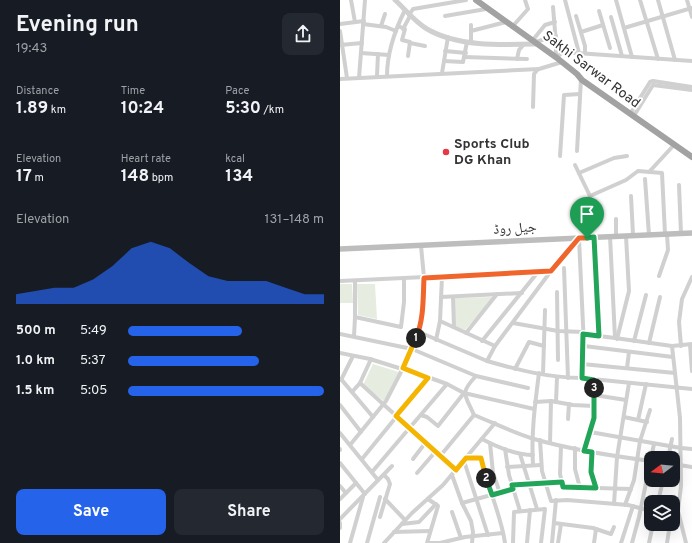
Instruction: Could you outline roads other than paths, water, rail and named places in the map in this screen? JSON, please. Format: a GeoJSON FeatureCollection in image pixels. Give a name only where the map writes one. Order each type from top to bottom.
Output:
{"type":"FeatureCollection","features":[{"type":"Feature","properties":{"kind":"highway","name":"Sakhi Sarwar Road"},"geometry":{"type":"LineString","coordinates":[[476,0],[486,9],[558,59],[692,158]]}},
{"type":"Feature","properties":{"kind":"highway"},"geometry":{"type":"LineString","coordinates":[[579,76],[584,77],[634,112],[657,131],[692,154]]}},
{"type":"Feature","properties":{"kind":"main road","name":"جیل روڈ"},"geometry":{"type":"LineString","coordinates":[[340,248],[421,246],[692,233]]}},
{"type":"Feature","properties":{"kind":"street"},"geometry":{"type":"LineString","coordinates":[[351,0],[355,22]]}},
{"type":"Feature","properties":{"kind":"street"},"geometry":{"type":"LineString","coordinates":[[359,78],[365,0]]}},
{"type":"Feature","properties":{"kind":"street"},"geometry":{"type":"LineString","coordinates":[[395,0],[410,15],[428,29],[456,40],[481,44],[524,44],[556,36]]}},
{"type":"Feature","properties":{"kind":"street"},"geometry":{"type":"LineString","coordinates":[[425,46],[402,40],[404,29],[413,9],[466,0]]}},
{"type":"Feature","properties":{"kind":"street"},"geometry":{"type":"LineString","coordinates":[[512,27],[528,10],[525,0]]}},
{"type":"Feature","properties":{"kind":"street"},"geometry":{"type":"LineString","coordinates":[[565,0],[580,53]]}},
{"type":"Feature","properties":{"kind":"street"},"geometry":{"type":"LineString","coordinates":[[616,0],[632,57]]}},
{"type":"Feature","properties":{"kind":"street"},"geometry":{"type":"LineString","coordinates":[[640,0],[658,59]]}},
{"type":"Feature","properties":{"kind":"street"},"geometry":{"type":"LineString","coordinates":[[658,0],[675,60]]}},
{"type":"Feature","properties":{"kind":"street"},"geometry":{"type":"LineString","coordinates":[[687,0],[691,8],[692,17]]}},
{"type":"Feature","properties":{"kind":"street"},"geometry":{"type":"LineString","coordinates":[[553,7],[558,59]]}},
{"type":"Feature","properties":{"kind":"street"},"geometry":{"type":"LineString","coordinates":[[624,28],[691,8]]}},
{"type":"Feature","properties":{"kind":"street"},"geometry":{"type":"LineString","coordinates":[[446,16],[486,9]]}},
{"type":"Feature","properties":{"kind":"street"},"geometry":{"type":"LineString","coordinates":[[387,76],[389,55],[396,31],[405,10]]}},
{"type":"Feature","properties":{"kind":"street"},"geometry":{"type":"LineString","coordinates":[[599,11],[610,48]]}},
{"type":"Feature","properties":{"kind":"street"},"geometry":{"type":"LineString","coordinates":[[381,26],[385,14]]}},
{"type":"Feature","properties":{"kind":"street"},"geometry":{"type":"LineString","coordinates":[[576,16],[585,46],[585,53]]}},
{"type":"Feature","properties":{"kind":"street"},"geometry":{"type":"LineString","coordinates":[[611,17],[622,56]]}},
{"type":"Feature","properties":{"kind":"street"},"geometry":{"type":"LineString","coordinates":[[340,24],[355,22],[364,23],[381,26],[396,31]]}},
{"type":"Feature","properties":{"kind":"street"},"geometry":{"type":"LineString","coordinates":[[472,31],[506,22]]}},
{"type":"Feature","properties":{"kind":"street"},"geometry":{"type":"LineString","coordinates":[[534,42],[545,25],[555,22]]}},
{"type":"Feature","properties":{"kind":"street"},"geometry":{"type":"LineString","coordinates":[[444,61],[463,62],[472,31],[471,25]]}},
{"type":"Feature","properties":{"kind":"street"},"geometry":{"type":"LineString","coordinates":[[581,32],[603,25]]}},
{"type":"Feature","properties":{"kind":"street"},"geometry":{"type":"LineString","coordinates":[[398,26],[404,29]]}},
{"type":"Feature","properties":{"kind":"street"},"geometry":{"type":"LineString","coordinates":[[340,31],[347,78]]}},
{"type":"Feature","properties":{"kind":"street"},"geometry":{"type":"LineString","coordinates":[[442,73],[448,37]]}},
{"type":"Feature","properties":{"kind":"street"},"geometry":{"type":"LineString","coordinates":[[341,45],[362,43]]}},
{"type":"Feature","properties":{"kind":"street"},"geometry":{"type":"LineString","coordinates":[[408,56],[410,43]]}},
{"type":"Feature","properties":{"kind":"street"},"geometry":{"type":"LineString","coordinates":[[517,59],[519,50],[524,44]]}},
{"type":"Feature","properties":{"kind":"street"},"geometry":{"type":"LineString","coordinates":[[445,51],[465,55],[527,59]]}},
{"type":"Feature","properties":{"kind":"street"},"geometry":{"type":"LineString","coordinates":[[340,79],[538,69],[551,66],[562,52],[692,60]]}},
{"type":"Feature","properties":{"kind":"street"},"geometry":{"type":"LineString","coordinates":[[361,53],[389,55]]}},
{"type":"Feature","properties":{"kind":"street"},"geometry":{"type":"LineString","coordinates":[[377,76],[378,54]]}},
{"type":"Feature","properties":{"kind":"street"},"geometry":{"type":"LineString","coordinates":[[534,107],[534,74],[538,69]]}},
{"type":"Feature","properties":{"kind":"street"},"geometry":{"type":"LineString","coordinates":[[577,151],[580,94],[579,76]]}},
{"type":"Feature","properties":{"kind":"street"},"geometry":{"type":"LineString","coordinates":[[634,112],[646,90],[654,84],[692,86]]}},
{"type":"Feature","properties":{"kind":"street"},"geometry":{"type":"LineString","coordinates":[[677,86],[692,90]]}},
{"type":"Feature","properties":{"kind":"street"},"geometry":{"type":"LineString","coordinates":[[560,156],[564,95],[580,94]]}},
{"type":"Feature","properties":{"kind":"street"},"geometry":{"type":"LineString","coordinates":[[649,172],[674,144]]}},
{"type":"Feature","properties":{"kind":"street"},"geometry":{"type":"LineString","coordinates":[[579,173],[614,158],[627,156]]}},
{"type":"Feature","properties":{"kind":"street"},"geometry":{"type":"LineString","coordinates":[[575,164],[590,196],[588,201],[587,238]]}},
{"type":"Feature","properties":{"kind":"street"},"geometry":{"type":"LineString","coordinates":[[590,196],[626,180],[635,172],[662,173],[668,250],[658,276]]}},
{"type":"Feature","properties":{"kind":"street"},"geometry":{"type":"LineString","coordinates":[[646,179],[649,235]]}},
{"type":"Feature","properties":{"kind":"street"},"geometry":{"type":"LineString","coordinates":[[679,185],[681,234]]}},
{"type":"Feature","properties":{"kind":"street"},"geometry":{"type":"LineString","coordinates":[[631,196],[633,235]]}},
{"type":"Feature","properties":{"kind":"street"},"geometry":{"type":"LineString","coordinates":[[616,219],[613,236],[616,339]]}},
{"type":"Feature","properties":{"kind":"street"},"geometry":{"type":"LineString","coordinates":[[616,339],[629,291],[626,236]]}},
{"type":"Feature","properties":{"kind":"street"},"geometry":{"type":"LineString","coordinates":[[594,237],[599,336]]}},
{"type":"Feature","properties":{"kind":"street"},"geometry":{"type":"LineString","coordinates":[[487,361],[495,346],[551,271],[579,238]]}},
{"type":"Feature","properties":{"kind":"street"},"geometry":{"type":"LineString","coordinates":[[579,238],[584,346],[582,378]]}},
{"type":"Feature","properties":{"kind":"street"},"geometry":{"type":"LineString","coordinates":[[350,445],[383,404],[393,389],[419,332],[423,306],[424,278],[421,246]]}},
{"type":"Feature","properties":{"kind":"street"},"geometry":{"type":"LineString","coordinates":[[564,268],[568,378]]}},
{"type":"Feature","properties":{"kind":"street"},"geometry":{"type":"LineString","coordinates":[[340,281],[551,271]]}},
{"type":"Feature","properties":{"kind":"street"},"geometry":{"type":"LineString","coordinates":[[482,340],[538,272]]}},
{"type":"Feature","properties":{"kind":"street"},"geometry":{"type":"LineString","coordinates":[[436,340],[440,321],[442,277]]}},
{"type":"Feature","properties":{"kind":"street"},"geometry":{"type":"LineString","coordinates":[[681,346],[679,322],[682,299],[690,288],[692,277]]}},
{"type":"Feature","properties":{"kind":"street"},"geometry":{"type":"LineString","coordinates":[[355,317],[401,327],[404,302],[404,278]]}},
{"type":"Feature","properties":{"kind":"street"},"geometry":{"type":"LineString","coordinates":[[354,281],[354,336]]}},
{"type":"Feature","properties":{"kind":"street"},"geometry":{"type":"LineString","coordinates":[[441,297],[522,292]]}},
{"type":"Feature","properties":{"kind":"street"},"geometry":{"type":"LineString","coordinates":[[557,292],[558,360]]}},
{"type":"Feature","properties":{"kind":"street"},"geometry":{"type":"LineString","coordinates":[[466,332],[497,294]]}},
{"type":"Feature","properties":{"kind":"street"},"geometry":{"type":"LineString","coordinates":[[634,341],[646,295]]}},
{"type":"Feature","properties":{"kind":"street"},"geometry":{"type":"LineString","coordinates":[[453,296],[454,327]]}},
{"type":"Feature","properties":{"kind":"street"},"geometry":{"type":"LineString","coordinates":[[649,343],[660,297]]}},
{"type":"Feature","properties":{"kind":"street"},"geometry":{"type":"LineString","coordinates":[[533,465],[532,438],[534,409],[541,374],[544,346],[545,310]]}},
{"type":"Feature","properties":{"kind":"street"},"geometry":{"type":"LineString","coordinates":[[440,321],[495,346]]}},
{"type":"Feature","properties":{"kind":"street"},"geometry":{"type":"LineString","coordinates":[[513,323],[558,331],[583,333],[672,346],[691,344],[692,371]]}},
{"type":"Feature","properties":{"kind":"street"},"geometry":{"type":"LineString","coordinates":[[419,332],[487,361],[515,369],[557,377],[677,386],[692,389]]}},
{"type":"Feature","properties":{"kind":"street"},"geometry":{"type":"LineString","coordinates":[[340,334],[412,349],[476,376],[528,388]]}},
{"type":"Feature","properties":{"kind":"street"},"geometry":{"type":"LineString","coordinates":[[515,369],[529,342],[544,346]]}},
{"type":"Feature","properties":{"kind":"street"},"geometry":{"type":"LineString","coordinates":[[584,346],[674,357]]}},
{"type":"Feature","properties":{"kind":"street"},"geometry":{"type":"LineString","coordinates":[[672,346],[680,418],[680,495]]}},
{"type":"Feature","properties":{"kind":"street"},"geometry":{"type":"LineString","coordinates":[[627,368],[629,352]]}},
{"type":"Feature","properties":{"kind":"street"},"geometry":{"type":"LineString","coordinates":[[340,353],[371,359],[403,368],[447,384],[464,393],[534,409]]}},
{"type":"Feature","properties":{"kind":"street"},"geometry":{"type":"LineString","coordinates":[[353,356],[341,380],[373,417]]}},
{"type":"Feature","properties":{"kind":"street"},"geometry":{"type":"LineString","coordinates":[[352,392],[360,383],[371,359]]}},
{"type":"Feature","properties":{"kind":"street"},"geometry":{"type":"LineString","coordinates":[[582,364],[675,372]]}},
{"type":"Feature","properties":{"kind":"street"},"geometry":{"type":"LineString","coordinates":[[421,414],[438,426],[464,393],[466,387],[476,376]]}},
{"type":"Feature","properties":{"kind":"street"},"geometry":{"type":"LineString","coordinates":[[550,443],[557,377]]}},
{"type":"Feature","properties":{"kind":"street"},"geometry":{"type":"LineString","coordinates":[[362,459],[428,378]]}},
{"type":"Feature","properties":{"kind":"street"},"geometry":{"type":"LineString","coordinates":[[584,451],[594,418],[594,380]]}},
{"type":"Feature","properties":{"kind":"street"},"geometry":{"type":"LineString","coordinates":[[360,383],[456,470]]}},
{"type":"Feature","properties":{"kind":"street"},"geometry":{"type":"LineString","coordinates":[[614,504],[617,457],[629,383]]}},
{"type":"Feature","properties":{"kind":"street"},"geometry":{"type":"LineString","coordinates":[[372,472],[447,384]]}},
{"type":"Feature","properties":{"kind":"street"},"geometry":{"type":"LineString","coordinates":[[638,420],[646,384]]}},
{"type":"Feature","properties":{"kind":"street"},"geometry":{"type":"LineString","coordinates":[[464,393],[474,415],[532,438],[584,451],[617,457],[644,459]]}},
{"type":"Feature","properties":{"kind":"street"},"geometry":{"type":"LineString","coordinates":[[594,395],[626,400]]}},
{"type":"Feature","properties":{"kind":"street"},"geometry":{"type":"LineString","coordinates":[[535,402],[554,402],[594,406]]}},
{"type":"Feature","properties":{"kind":"street"},"geometry":{"type":"LineString","coordinates":[[568,419],[569,404]]}},
{"type":"Feature","properties":{"kind":"street"},"geometry":{"type":"LineString","coordinates":[[340,405],[361,432]]}},
{"type":"Feature","properties":{"kind":"street"},"geometry":{"type":"LineString","coordinates":[[625,505],[634,480],[640,441],[650,410]]}},
{"type":"Feature","properties":{"kind":"street"},"geometry":{"type":"LineString","coordinates":[[441,455],[474,415]]}},
{"type":"Feature","properties":{"kind":"street"},"geometry":{"type":"LineString","coordinates":[[624,417],[646,422]]}},
{"type":"Feature","properties":{"kind":"street"},"geometry":{"type":"LineString","coordinates":[[384,543],[443,485],[495,423]]}},
{"type":"Feature","properties":{"kind":"street"},"geometry":{"type":"LineString","coordinates":[[590,432],[654,444],[692,449]]}},
{"type":"Feature","properties":{"kind":"street"},"geometry":{"type":"LineString","coordinates":[[340,433],[378,480]]}},
{"type":"Feature","properties":{"kind":"street"},"geometry":{"type":"LineString","coordinates":[[482,439],[520,454],[532,455]]}},
{"type":"Feature","properties":{"kind":"street"},"geometry":{"type":"LineString","coordinates":[[669,451],[672,439]]}},
{"type":"Feature","properties":{"kind":"street"},"geometry":{"type":"LineString","coordinates":[[540,440],[541,465],[551,501],[567,500],[614,504],[633,506],[644,509]]}},
{"type":"Feature","properties":{"kind":"street"},"geometry":{"type":"LineString","coordinates":[[413,458],[426,442]]}},
{"type":"Feature","properties":{"kind":"street"},"geometry":{"type":"LineString","coordinates":[[490,443],[492,472],[500,493]]}},
{"type":"Feature","properties":{"kind":"street"},"geometry":{"type":"LineString","coordinates":[[653,451],[654,444]]}},
{"type":"Feature","properties":{"kind":"street"},"geometry":{"type":"LineString","coordinates":[[561,446],[560,474],[563,487],[631,489]]}},
{"type":"Feature","properties":{"kind":"street"},"geometry":{"type":"LineString","coordinates":[[575,448],[575,469],[580,488]]}},
{"type":"Feature","properties":{"kind":"street"},"geometry":{"type":"LineString","coordinates":[[505,449],[507,467],[520,511]]}},
{"type":"Feature","properties":{"kind":"street"},"geometry":{"type":"LineString","coordinates":[[417,473],[436,451]]}},
{"type":"Feature","properties":{"kind":"street"},"geometry":{"type":"LineString","coordinates":[[592,452],[591,472],[596,488]]}},
{"type":"Feature","properties":{"kind":"street"},"geometry":{"type":"LineString","coordinates":[[520,454],[528,484],[537,509]]}},
{"type":"Feature","properties":{"kind":"street"},"geometry":{"type":"LineString","coordinates":[[465,459],[481,458],[484,472],[504,533],[505,543]]}},
{"type":"Feature","properties":{"kind":"street"},"geometry":{"type":"LineString","coordinates":[[465,459],[488,535]]}},
{"type":"Feature","properties":{"kind":"street"},"geometry":{"type":"LineString","coordinates":[[340,463],[364,495],[350,543]]}},
{"type":"Feature","properties":{"kind":"street"},"geometry":{"type":"LineString","coordinates":[[507,467],[541,465]]}},
{"type":"Feature","properties":{"kind":"street"},"geometry":{"type":"LineString","coordinates":[[681,465],[692,467]]}},
{"type":"Feature","properties":{"kind":"street"},"geometry":{"type":"LineString","coordinates":[[340,519],[392,466]]}},
{"type":"Feature","properties":{"kind":"street"},"geometry":{"type":"LineString","coordinates":[[380,517],[390,482],[384,475]]}},
{"type":"Feature","properties":{"kind":"street"},"geometry":{"type":"LineString","coordinates":[[452,475],[462,503],[471,521],[472,543]]}},
{"type":"Feature","properties":{"kind":"street"},"geometry":{"type":"LineString","coordinates":[[462,503],[500,493],[513,487],[528,484],[562,482]]}},
{"type":"Feature","properties":{"kind":"street"},"geometry":{"type":"LineString","coordinates":[[340,499],[356,483]]}},
{"type":"Feature","properties":{"kind":"street"},"geometry":{"type":"LineString","coordinates":[[340,486],[346,493]]}},
{"type":"Feature","properties":{"kind":"street"},"geometry":{"type":"LineString","coordinates":[[632,543],[645,487]]}},
{"type":"Feature","properties":{"kind":"street"},"geometry":{"type":"LineString","coordinates":[[367,543],[380,497]]}},
{"type":"Feature","properties":{"kind":"street"},"geometry":{"type":"LineString","coordinates":[[385,499],[404,522]]}},
{"type":"Feature","properties":{"kind":"street"},"geometry":{"type":"LineString","coordinates":[[428,499],[438,506],[430,531],[428,543],[440,543],[472,536],[504,533]]}},
{"type":"Feature","properties":{"kind":"street"},"geometry":{"type":"LineString","coordinates":[[552,543],[556,500]]}},
{"type":"Feature","properties":{"kind":"street"},"geometry":{"type":"LineString","coordinates":[[404,522],[419,522],[436,504]]}},
{"type":"Feature","properties":{"kind":"street"},"geometry":{"type":"LineString","coordinates":[[621,543],[633,506]]}},
{"type":"Feature","properties":{"kind":"street"},"geometry":{"type":"LineString","coordinates":[[513,543],[514,512],[537,509],[545,510],[541,543]]}},
{"type":"Feature","properties":{"kind":"street"},"geometry":{"type":"LineString","coordinates":[[527,543],[530,510]]}},
{"type":"Feature","properties":{"kind":"street"},"geometry":{"type":"LineString","coordinates":[[452,512],[461,538]]}},
{"type":"Feature","properties":{"kind":"street"},"geometry":{"type":"LineString","coordinates":[[680,521],[686,543],[692,541]]}},
{"type":"Feature","properties":{"kind":"street"},"geometry":{"type":"LineString","coordinates":[[340,522],[340,528]]}},
{"type":"Feature","properties":{"kind":"street"},"geometry":{"type":"LineString","coordinates":[[554,523],[596,529],[611,534],[614,526]]}},
{"type":"Feature","properties":{"kind":"street"},"geometry":{"type":"LineString","coordinates":[[558,543],[561,524]]}},
{"type":"Feature","properties":{"kind":"street"},"geometry":{"type":"LineString","coordinates":[[594,543],[596,529]]}},
{"type":"Feature","properties":{"kind":"street"},"geometry":{"type":"LineString","coordinates":[[394,532],[430,531]]}},
{"type":"Feature","properties":{"kind":"street"},"geometry":{"type":"LineString","coordinates":[[649,543],[652,531]]}},
{"type":"Feature","properties":{"kind":"street"},"geometry":{"type":"LineString","coordinates":[[667,543],[669,531]]}},
{"type":"Feature","properties":{"kind":"place","name":"Sports Club DG Khan"},"geometry":{"type":"Point","coordinates":[446,152]}}]}
